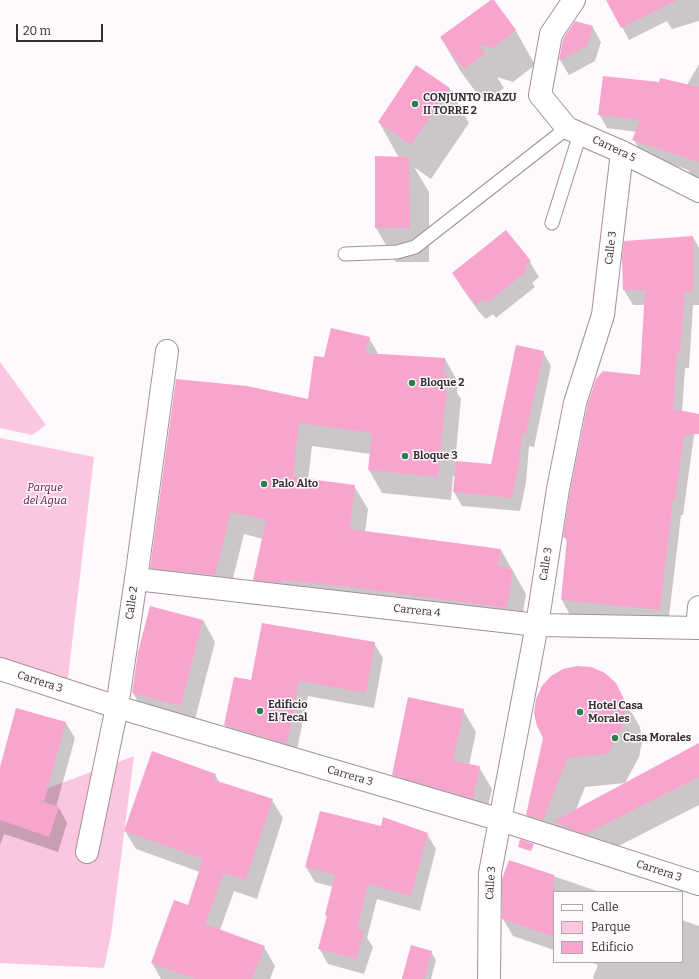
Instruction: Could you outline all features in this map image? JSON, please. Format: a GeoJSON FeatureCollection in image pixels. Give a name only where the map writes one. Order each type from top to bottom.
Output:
{"type":"FeatureCollection","features":[{"type":"Feature","properties":{"kind":"street","name":"Carrera 5"},"geometry":{"type":"LineString","coordinates":[[574,0],[551,34],[540,95],[574,131],[622,152],[699,191]]}},
{"type":"Feature","properties":{"kind":"street","name":"Calle 3"},"geometry":{"type":"LineString","coordinates":[[489,979],[490,873],[537,625],[558,489],[575,403],[603,315],[622,152]]}},
{"type":"Feature","properties":{"kind":"street","name":"Calle 2"},"geometry":{"type":"LineString","coordinates":[[87,852],[117,707],[167,351]]}},
{"type":"Feature","properties":{"kind":"street","name":"Carrera 4"},"geometry":{"type":"LineString","coordinates":[[136,579],[537,625],[698,621]]}},
{"type":"Feature","properties":{"kind":"street","name":"Carrera 3"},"geometry":{"type":"LineString","coordinates":[[0,669],[117,707],[500,820],[699,884]]}},
{"type":"Feature","properties":{"kind":"lane"},"geometry":{"type":"LineString","coordinates":[[552,223],[574,131]]}},
{"type":"Feature","properties":{"kind":"lane"},"geometry":{"type":"LineString","coordinates":[[344,254],[397,252],[415,247],[574,131]]}},
{"type":"Feature","properties":{"kind":"green space"},"geometry":{"type":"Polygon","coordinates":[[[0,362],[46,425],[32,435],[0,428],[0,362]]]}},
{"type":"Feature","properties":{"kind":"green space","name":"Parque del Agua"},"geometry":{"type":"Polygon","coordinates":[[[0,438],[94,457],[67,686],[0,663],[0,438]]]}},
{"type":"Feature","properties":{"kind":"green space"},"geometry":{"type":"Polygon","coordinates":[[[134,756],[111,935],[104,968],[0,963],[0,820],[19,799],[134,756]]]}},
{"type":"Feature","properties":{"kind":"building"},"geometry":{"type":"Polygon","coordinates":[[[491,0],[494,0],[516,30],[493,48],[478,44],[485,54],[463,69],[440,37],[491,0]]]}},
{"type":"Feature","properties":{"kind":"building"},"geometry":{"type":"Polygon","coordinates":[[[606,0],[677,0],[621,28],[606,0]]]}},
{"type":"Feature","properties":{"kind":"building"},"geometry":{"type":"Polygon","coordinates":[[[575,21],[593,26],[587,46],[559,60],[563,39],[575,21]]]}},
{"type":"Feature","properties":{"kind":"building","name":"CONJUNTO IRAZU II TORRE 2"},"geometry":{"type":"Polygon","coordinates":[[[416,65],[450,88],[411,145],[378,122],[416,65]]]}},
{"type":"Feature","properties":{"kind":"building"},"geometry":{"type":"Polygon","coordinates":[[[603,76],[659,82],[660,78],[699,87],[699,162],[632,140],[640,120],[598,115],[603,76]]]}},
{"type":"Feature","properties":{"kind":"building"},"geometry":{"type":"Polygon","coordinates":[[[375,156],[409,157],[410,228],[375,228],[375,156]]]}},
{"type":"Feature","properties":{"kind":"building"},"geometry":{"type":"Polygon","coordinates":[[[506,230],[531,261],[524,267],[527,271],[487,303],[483,299],[477,304],[470,298],[452,273],[506,230]]]}},
{"type":"Feature","properties":{"kind":"building"},"geometry":{"type":"Polygon","coordinates":[[[693,236],[693,291],[685,291],[680,354],[677,353],[673,409],[699,414],[699,434],[684,435],[675,501],[673,500],[660,610],[561,600],[567,538],[563,537],[570,491],[587,406],[596,379],[603,371],[640,375],[645,290],[623,290],[622,257],[624,241],[693,236]]]}},
{"type":"Feature","properties":{"kind":"building"},"geometry":{"type":"Polygon","coordinates":[[[331,328],[370,337],[365,353],[445,358],[444,375],[448,375],[438,477],[368,470],[372,433],[299,423],[293,477],[355,485],[350,529],[501,549],[498,565],[513,570],[507,608],[342,586],[282,580],[282,583],[253,580],[266,520],[231,512],[215,575],[150,568],[176,379],[247,386],[308,399],[314,356],[324,357],[331,328]]]}},
{"type":"Feature","properties":{"kind":"building"},"geometry":{"type":"Polygon","coordinates":[[[516,345],[544,351],[526,434],[522,433],[518,469],[512,498],[453,492],[456,461],[491,464],[516,345]]]}},
{"type":"Feature","properties":{"kind":"building"},"geometry":{"type":"Polygon","coordinates":[[[150,606],[203,620],[181,706],[132,693],[138,652],[150,606]]]}},
{"type":"Feature","properties":{"kind":"building"},"geometry":{"type":"Polygon","coordinates":[[[262,623],[375,642],[366,693],[299,681],[287,744],[224,725],[234,677],[251,680],[262,623]]]}},
{"type":"Feature","properties":{"kind":"building","name":"Hotel Casa Morales"},"geometry":{"type":"Polygon","coordinates":[[[577,666],[591,667],[605,673],[616,683],[623,697],[625,711],[623,726],[608,754],[568,758],[543,820],[526,815],[543,738],[537,726],[534,713],[536,699],[542,686],[551,676],[563,669],[577,666]]]}},
{"type":"Feature","properties":{"kind":"building"},"geometry":{"type":"Polygon","coordinates":[[[408,697],[464,709],[453,761],[480,766],[473,799],[392,775],[408,697]]]}},
{"type":"Feature","properties":{"kind":"building"},"geometry":{"type":"Polygon","coordinates":[[[16,708],[66,722],[44,802],[59,807],[49,837],[0,820],[0,767],[16,708]]]}},
{"type":"Feature","properties":{"kind":"building"},"geometry":{"type":"Polygon","coordinates":[[[699,743],[699,777],[586,834],[572,830],[554,821],[699,743]]]}},
{"type":"Feature","properties":{"kind":"building"},"geometry":{"type":"Polygon","coordinates":[[[152,751],[216,774],[214,780],[273,799],[246,880],[224,873],[205,924],[265,946],[252,979],[195,979],[151,963],[174,900],[188,905],[203,859],[124,831],[152,751]]]}},
{"type":"Feature","properties":{"kind":"building"},"geometry":{"type":"Polygon","coordinates":[[[320,811],[381,826],[383,817],[428,833],[411,896],[368,884],[357,929],[364,931],[356,959],[318,949],[327,916],[325,915],[335,875],[305,867],[320,811]]]}},
{"type":"Feature","properties":{"kind":"building"},"geometry":{"type":"Polygon","coordinates":[[[520,839],[534,844],[531,851],[518,847],[520,839]]]}},
{"type":"Feature","properties":{"kind":"building"},"geometry":{"type":"Polygon","coordinates":[[[509,860],[554,875],[553,937],[502,919],[502,879],[509,860]]]}},
{"type":"Feature","properties":{"kind":"building"},"geometry":{"type":"Polygon","coordinates":[[[411,945],[432,951],[424,979],[402,979],[411,945]]]}},
{"type":"Feature","properties":{"kind":"place","name":"CONJUNTO IRAZU II TORRE 2"},"geometry":{"type":"Point","coordinates":[415,104]}},
{"type":"Feature","properties":{"kind":"place","name":"Bloque 2"},"geometry":{"type":"Point","coordinates":[412,383]}},
{"type":"Feature","properties":{"kind":"place","name":"Bloque 3"},"geometry":{"type":"Point","coordinates":[405,456]}},
{"type":"Feature","properties":{"kind":"place","name":"Palo Alto"},"geometry":{"type":"Point","coordinates":[264,484]}},
{"type":"Feature","properties":{"kind":"place","name":"Edificio El Tecal"},"geometry":{"type":"Point","coordinates":[260,711]}},
{"type":"Feature","properties":{"kind":"place","name":"Hotel Casa Morales"},"geometry":{"type":"Point","coordinates":[580,712]}},
{"type":"Feature","properties":{"kind":"place","name":"Casa Morales"},"geometry":{"type":"Point","coordinates":[615,738]}}]}
